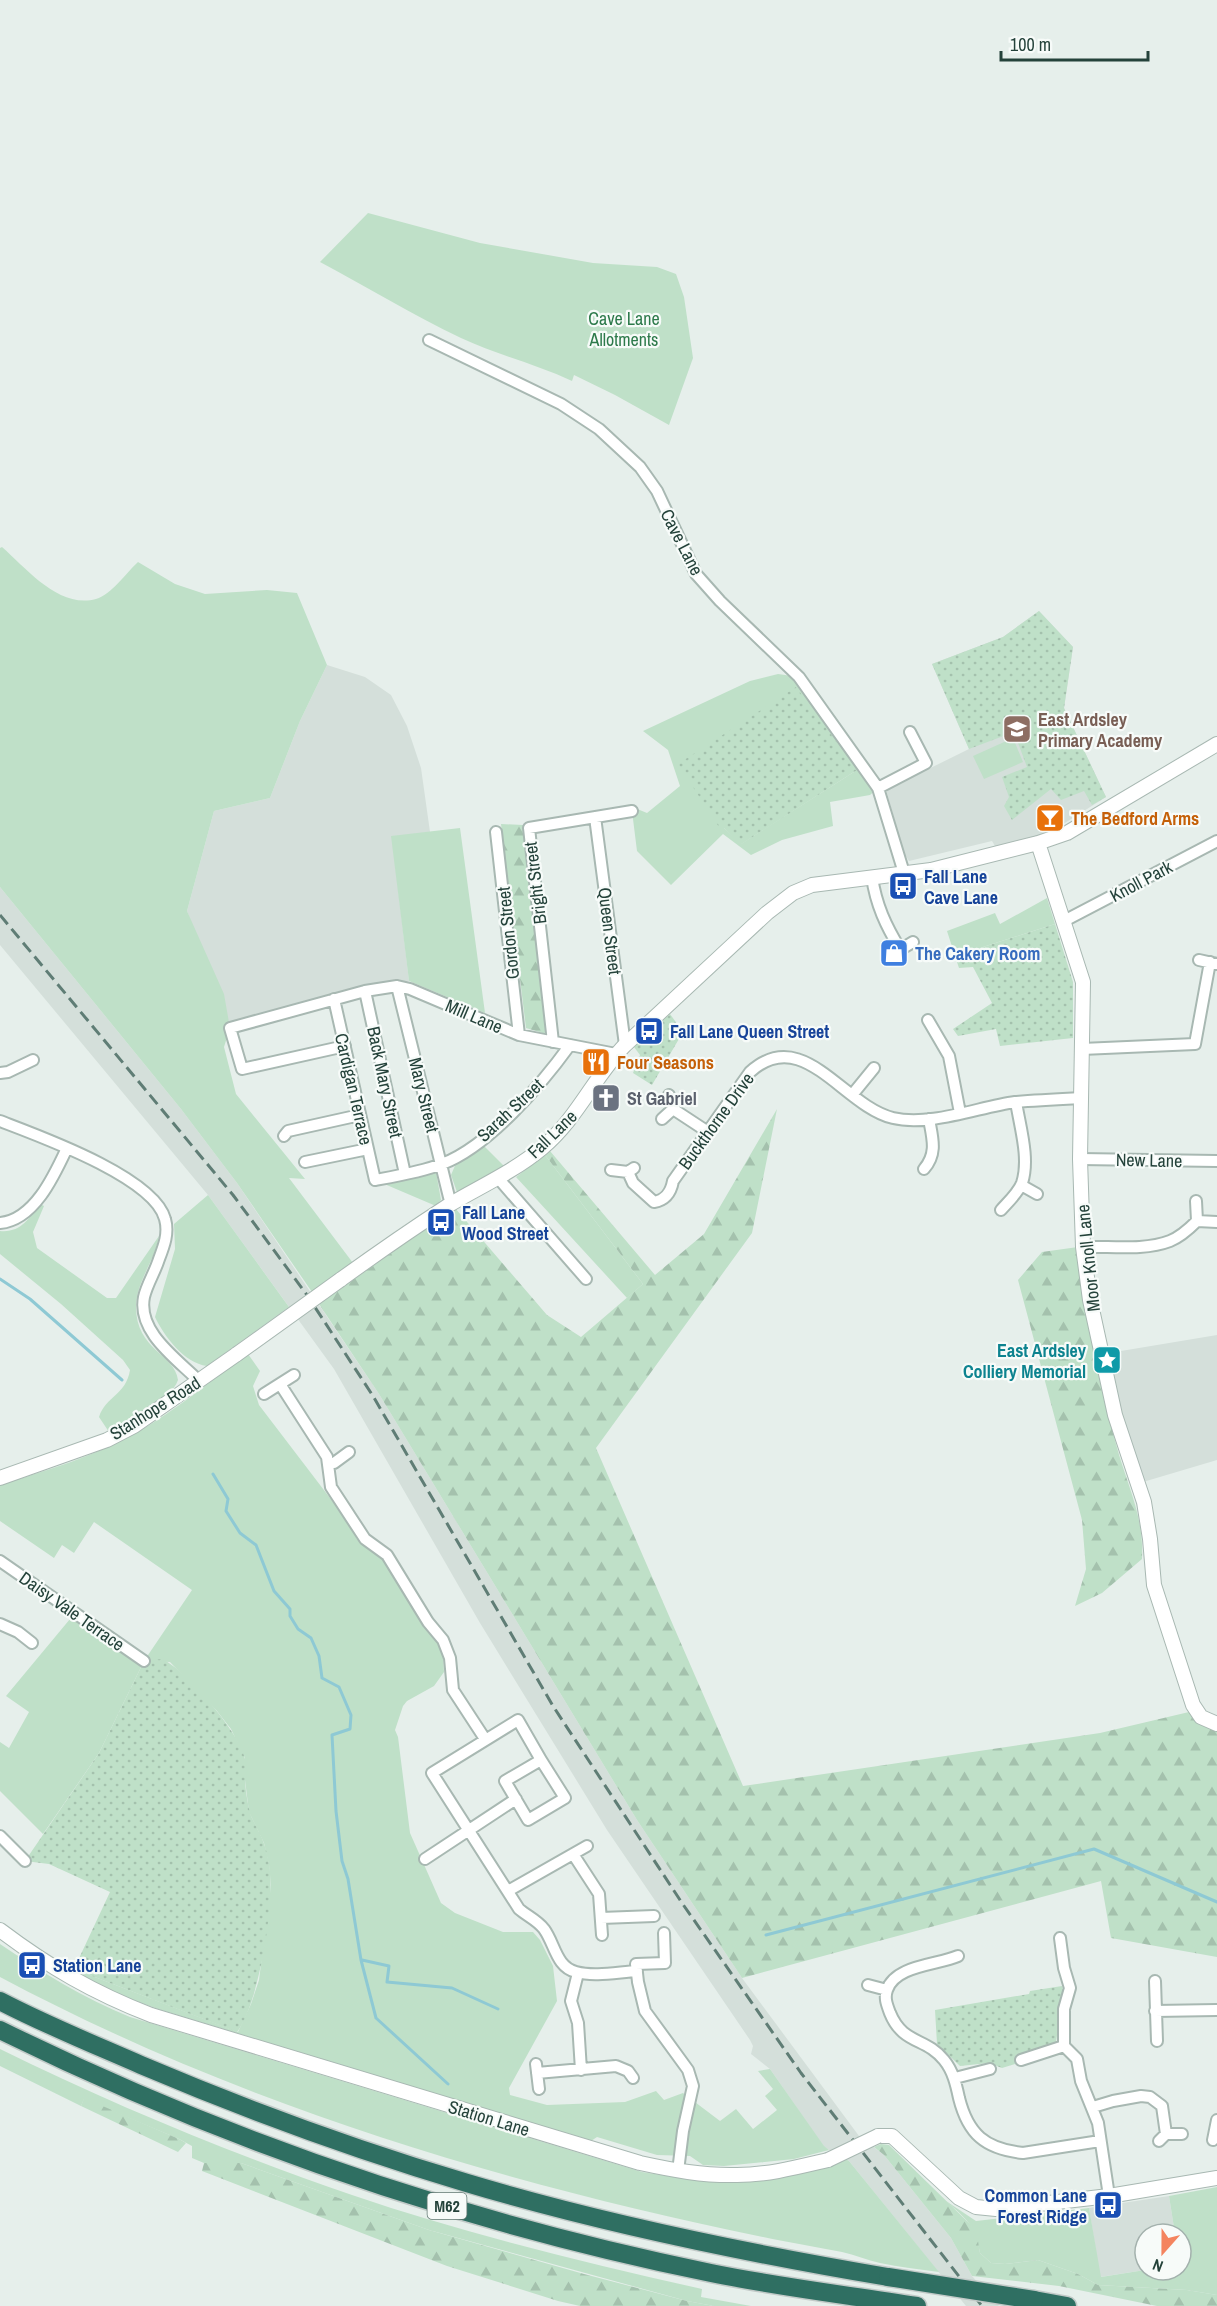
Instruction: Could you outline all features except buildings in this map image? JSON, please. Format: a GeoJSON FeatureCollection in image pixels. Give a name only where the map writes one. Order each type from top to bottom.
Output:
{"type":"FeatureCollection","features":[{"type":"Feature","properties":{"kind":"highway","name":"M62"},"geometry":{"type":"LineString","coordinates":[[0,2001],[51,2026],[274,2119],[457,2180],[567,2210],[706,2243],[888,2277],[1067,2306]]}},
{"type":"Feature","properties":{"kind":"highway","name":"M62"},"geometry":{"type":"LineString","coordinates":[[0,2030],[72,2065],[259,2143],[443,2205],[557,2237],[712,2273],[916,2306]]}},
{"type":"Feature","properties":{"kind":"street","name":"Cave Lane"},"geometry":{"type":"LineString","coordinates":[[429,340],[561,404],[598,429],[640,467],[657,491],[696,574],[720,601],[799,677],[878,788],[904,873]]}},
{"type":"Feature","properties":{"kind":"street"},"geometry":{"type":"LineString","coordinates":[[878,788],[926,763],[910,732]]}},
{"type":"Feature","properties":{"kind":"street","name":"Fall Lane"},"geometry":{"type":"LineString","coordinates":[[237,1354],[452,1204],[498,1178],[543,1147],[577,1110],[620,1050],[767,913],[793,893],[822,883],[904,873],[959,863],[1038,843],[1067,833],[1217,744]]}},
{"type":"Feature","properties":{"kind":"street","name":"Bright Street"},"geometry":{"type":"LineString","coordinates":[[553,1042],[529,828],[632,811]]}},
{"type":"Feature","properties":{"kind":"street","name":"Queen Street"},"geometry":{"type":"LineString","coordinates":[[595,817],[620,1050]]}},
{"type":"Feature","properties":{"kind":"street","name":"Gordon Street"},"geometry":{"type":"LineString","coordinates":[[496,831],[519,1035]]}},
{"type":"Feature","properties":{"kind":"street","name":"Knoll Park"},"geometry":{"type":"LineString","coordinates":[[1064,921],[1217,841]]}},
{"type":"Feature","properties":{"kind":"street","name":"Moor Knoll Lane"},"geometry":{"type":"LineString","coordinates":[[1038,843],[1083,982],[1080,1159],[1083,1247],[1090,1300],[1114,1415],[1146,1514],[1157,1596],[1192,1704],[1201,1717],[1217,1724]]}},
{"type":"Feature","properties":{"kind":"street"},"geometry":{"type":"LineString","coordinates":[[872,877],[875,898],[885,923],[900,949]]}},
{"type":"Feature","properties":{"kind":"street"},"geometry":{"type":"LineString","coordinates":[[888,957],[913,942]]}},
{"type":"Feature","properties":{"kind":"street"},"geometry":{"type":"LineString","coordinates":[[1082,1049],[1196,1044],[1209,962]]}},
{"type":"Feature","properties":{"kind":"street","name":"Mill Lane"},"geometry":{"type":"LineString","coordinates":[[345,1046],[242,1069],[230,1028],[365,991],[397,986],[410,989],[519,1035],[570,1045],[620,1050]]}},
{"type":"Feature","properties":{"kind":"street","name":"Mary Street"},"geometry":{"type":"LineString","coordinates":[[397,986],[452,1204]]}},
{"type":"Feature","properties":{"kind":"street","name":"Back Mary Street"},"geometry":{"type":"LineString","coordinates":[[365,991],[405,1174]]}},
{"type":"Feature","properties":{"kind":"street","name":"Cardigan Terrace"},"geometry":{"type":"LineString","coordinates":[[334,999],[375,1180]]}},
{"type":"Feature","properties":{"kind":"street"},"geometry":{"type":"LineString","coordinates":[[928,1020],[946,1039],[960,1113]]}},
{"type":"Feature","properties":{"kind":"street","name":"Sarah Street"},"geometry":{"type":"LineString","coordinates":[[375,1180],[442,1164],[456,1157],[479,1141],[520,1105],[538,1087],[570,1045]]}},
{"type":"Feature","properties":{"kind":"street","name":"Buckthorne Drive"},"geometry":{"type":"LineString","coordinates":[[611,1170],[631,1170],[633,1183],[652,1208],[667,1196],[672,1189],[673,1181],[750,1072],[771,1057],[784,1056],[800,1059],[878,1113],[894,1119],[929,1119],[1016,1102],[1080,1098]]}},
{"type":"Feature","properties":{"kind":"street"},"geometry":{"type":"LineString","coordinates":[[0,1073],[8,1072],[33,1060]]}},
{"type":"Feature","properties":{"kind":"street"},"geometry":{"type":"LineString","coordinates":[[852,1095],[874,1068]]}},
{"type":"Feature","properties":{"kind":"street"},"geometry":{"type":"LineString","coordinates":[[669,1095],[673,1109],[708,1132]]}},
{"type":"Feature","properties":{"kind":"street"},"geometry":{"type":"LineString","coordinates":[[1001,1210],[1021,1185],[1025,1158],[1016,1102]]}},
{"type":"Feature","properties":{"kind":"street"},"geometry":{"type":"LineString","coordinates":[[662,1119],[673,1109]]}},
{"type":"Feature","properties":{"kind":"street"},"geometry":{"type":"LineString","coordinates":[[284,1136],[288,1131],[360,1115]]}},
{"type":"Feature","properties":{"kind":"street"},"geometry":{"type":"LineString","coordinates":[[924,1169],[933,1154],[929,1119]]}},
{"type":"Feature","properties":{"kind":"street"},"geometry":{"type":"LineString","coordinates":[[0,1121],[67,1148],[124,1178],[142,1189],[158,1206],[165,1218],[166,1231],[164,1245],[144,1299],[144,1313],[156,1338],[199,1381]]}},
{"type":"Feature","properties":{"kind":"street"},"geometry":{"type":"LineString","coordinates":[[0,1223],[11,1222],[32,1207],[58,1169],[67,1148]]}},
{"type":"Feature","properties":{"kind":"street"},"geometry":{"type":"LineString","coordinates":[[305,1162],[368,1149]]}},
{"type":"Feature","properties":{"kind":"street","name":"New Lane"},"geometry":{"type":"LineString","coordinates":[[1080,1159],[1217,1161]]}},
{"type":"Feature","properties":{"kind":"street"},"geometry":{"type":"LineString","coordinates":[[498,1178],[586,1279]]}},
{"type":"Feature","properties":{"kind":"street"},"geometry":{"type":"LineString","coordinates":[[1021,1185],[1037,1194]]}},
{"type":"Feature","properties":{"kind":"street"},"geometry":{"type":"LineString","coordinates":[[1196,1201],[1197,1221]]}},
{"type":"Feature","properties":{"kind":"street"},"geometry":{"type":"LineString","coordinates":[[1083,1247],[1138,1246],[1170,1241],[1197,1221],[1217,1222]]}},
{"type":"Feature","properties":{"kind":"street","name":"Stanhope Road"},"geometry":{"type":"LineString","coordinates":[[0,1478],[107,1440],[134,1426],[237,1354]]}},
{"type":"Feature","properties":{"kind":"street"},"geometry":{"type":"LineString","coordinates":[[264,1394],[294,1376]]}},
{"type":"Feature","properties":{"kind":"street"},"geometry":{"type":"LineString","coordinates":[[280,1384],[330,1463],[332,1487],[365,1539],[387,1555],[428,1622],[443,1640],[450,1658],[450,1681],[453,1690],[485,1739]]}},
{"type":"Feature","properties":{"kind":"street"},"geometry":{"type":"LineString","coordinates":[[330,1463],[334,1463],[349,1452]]}},
{"type":"Feature","properties":{"kind":"street","name":"Daisy Vale Terrace"},"geometry":{"type":"LineString","coordinates":[[0,1562],[144,1661]]}},
{"type":"Feature","properties":{"kind":"street"},"geometry":{"type":"LineString","coordinates":[[0,1624],[18,1632],[32,1643]]}},
{"type":"Feature","properties":{"kind":"street"},"geometry":{"type":"LineString","coordinates":[[541,1760],[505,1781],[528,1820],[565,1798],[518,1720],[432,1773],[519,1909],[546,1932],[559,1959],[571,1970],[578,1973],[665,1963],[664,1934]]}},
{"type":"Feature","properties":{"kind":"street"},"geometry":{"type":"LineString","coordinates":[[426,1859],[516,1799]]}},
{"type":"Feature","properties":{"kind":"street"},"geometry":{"type":"LineString","coordinates":[[0,1836],[25,1861]]}},
{"type":"Feature","properties":{"kind":"street"},"geometry":{"type":"LineString","coordinates":[[508,1891],[587,1846]]}},
{"type":"Feature","properties":{"kind":"street"},"geometry":{"type":"LineString","coordinates":[[573,1854],[599,1894],[602,1935]]}},
{"type":"Feature","properties":{"kind":"street"},"geometry":{"type":"LineString","coordinates":[[601,1918],[654,1916]]}},
{"type":"Feature","properties":{"kind":"street","name":"Station Lane"},"geometry":{"type":"LineString","coordinates":[[0,1930],[73,1980],[108,1998],[151,2015],[640,2163],[678,2171],[737,2175],[790,2170],[828,2160],[878,2136],[892,2136],[959,2198],[976,2207],[996,2209],[1109,2196]]}},
{"type":"Feature","properties":{"kind":"street"},"geometry":{"type":"LineString","coordinates":[[1060,1938],[1064,1968],[1070,1988],[1064,2009],[1064,2046],[1077,2059],[1081,2081],[1098,2122],[1109,2196],[1217,2178]]}},
{"type":"Feature","properties":{"kind":"street"},"geometry":{"type":"LineString","coordinates":[[958,1956],[902,1972],[890,1984],[886,2001],[899,2030],[940,2054],[952,2070],[967,2123],[976,2134],[999,2147],[1023,2153],[1100,2141]]}},
{"type":"Feature","properties":{"kind":"street"},"geometry":{"type":"LineString","coordinates":[[637,1968],[645,2010],[688,2070],[693,2086],[683,2131],[678,2171]]}},
{"type":"Feature","properties":{"kind":"street"},"geometry":{"type":"LineString","coordinates":[[578,1973],[571,2001],[578,2023],[581,2070]]}},
{"type":"Feature","properties":{"kind":"street"},"geometry":{"type":"LineString","coordinates":[[1155,1981],[1156,2041]]}},
{"type":"Feature","properties":{"kind":"street"},"geometry":{"type":"LineString","coordinates":[[868,1985],[887,1990]]}},
{"type":"Feature","properties":{"kind":"street"},"geometry":{"type":"LineString","coordinates":[[1155,2011],[1217,2010]]}},
{"type":"Feature","properties":{"kind":"street"},"geometry":{"type":"LineString","coordinates":[[1021,2060],[1064,2046]]}},
{"type":"Feature","properties":{"kind":"street"},"geometry":{"type":"LineString","coordinates":[[539,2089],[537,2068],[581,2070],[616,2066],[628,2071],[634,2077]]}},
{"type":"Feature","properties":{"kind":"street"},"geometry":{"type":"LineString","coordinates":[[954,2078],[990,2069]]}},
{"type":"Feature","properties":{"kind":"street"},"geometry":{"type":"LineString","coordinates":[[1093,2107],[1130,2097],[1150,2097],[1162,2106],[1162,2138],[1182,2134]]}},
{"type":"Feature","properties":{"kind":"street"},"geometry":{"type":"LineString","coordinates":[[1213,2140],[1217,2121]]}},
{"type":"Feature","properties":{"kind":"shaded area","name":"East Ardsley Primary Academy"},"geometry":{"type":"Polygon","coordinates":[[[1039,611],[1073,647],[1064,708],[1106,797],[1049,833],[995,846],[992,841],[909,861],[904,853],[886,790],[969,749],[932,664],[1003,637],[1039,611]]]}},
{"type":"Feature","properties":{"kind":"shaded area"},"geometry":{"type":"Polygon","coordinates":[[[327,665],[365,677],[391,695],[407,726],[421,768],[430,832],[392,837],[409,981],[230,1028],[187,911],[214,811],[270,798],[300,721],[327,665]]]}},
{"type":"Feature","properties":{"kind":"shaded area"},"geometry":{"type":"Polygon","coordinates":[[[0,887],[181,1109],[237,1183],[379,1394],[637,1820],[742,1978],[859,2136],[884,2155],[951,2238],[972,2276],[999,2306],[966,2306],[849,2161],[824,2147],[770,2069],[751,2054],[753,2046],[750,2040],[607,1830],[480,1623],[334,1369],[208,1195],[0,945],[0,887]]]}},
{"type":"Feature","properties":{"kind":"shaded area"},"geometry":{"type":"Polygon","coordinates":[[[1217,1335],[1217,1460],[1143,1482],[1123,1422],[1109,1353],[1217,1335]]]}},
{"type":"Feature","properties":{"kind":"shaded area"},"geometry":{"type":"Polygon","coordinates":[[[1169,2196],[1173,2222],[1133,2222],[1133,2272],[1100,2277],[1089,2208],[1169,2196]]]}},
{"type":"Feature","properties":{"kind":"green space","name":"Cave Lane Allotments"},"geometry":{"type":"Polygon","coordinates":[[[368,213],[480,243],[593,263],[657,267],[676,274],[684,297],[693,358],[669,425],[574,375],[572,381],[461,338],[320,262],[368,213]]]}},
{"type":"Feature","properties":{"kind":"green space"},"geometry":{"type":"Polygon","coordinates":[[[2,547],[44,585],[57,593],[82,601],[96,599],[108,593],[138,562],[175,584],[205,594],[267,590],[297,593],[327,665],[300,721],[270,798],[214,811],[187,911],[224,994],[230,1028],[224,1047],[236,1094],[305,1179],[289,1178],[353,1263],[312,1292],[237,1183],[181,1109],[0,887],[0,548],[2,547]]]}},
{"type":"Feature","properties":{"kind":"green space","name":"East Ardsley Primary Academy"},"geometry":{"type":"Polygon","coordinates":[[[1039,611],[1073,647],[1064,708],[1106,797],[1092,805],[1084,791],[1061,800],[1051,789],[1012,820],[1004,806],[1009,797],[1002,777],[1027,767],[1014,732],[969,749],[932,664],[1003,637],[1039,611]]]}},
{"type":"Feature","properties":{"kind":"green space"},"geometry":{"type":"Polygon","coordinates":[[[778,674],[799,677],[878,788],[870,795],[830,802],[833,826],[782,840],[751,855],[723,834],[671,885],[637,851],[630,806],[647,813],[680,786],[668,750],[643,731],[750,681],[778,674]],[[857,770],[724,828],[741,844],[857,770]]]}},
{"type":"Feature","properties":{"kind":"green space"},"geometry":{"type":"Polygon","coordinates":[[[796,687],[857,770],[740,845],[724,828],[719,827],[678,764],[796,687]]]}},
{"type":"Feature","properties":{"kind":"green space"},"geometry":{"type":"Polygon","coordinates":[[[1013,738],[1023,762],[984,779],[973,756],[1013,738]]]}},
{"type":"Feature","properties":{"kind":"green space"},"geometry":{"type":"Polygon","coordinates":[[[501,824],[523,825],[549,1031],[546,1034],[526,1028],[501,824]]]}},
{"type":"Feature","properties":{"kind":"green space"},"geometry":{"type":"Polygon","coordinates":[[[460,828],[485,1013],[409,981],[391,836],[460,828]]]}},
{"type":"Feature","properties":{"kind":"green space"},"geometry":{"type":"Polygon","coordinates":[[[1047,898],[1055,924],[955,956],[947,931],[995,913],[1000,924],[1047,898]]]}},
{"type":"Feature","properties":{"kind":"green space"},"geometry":{"type":"Polygon","coordinates":[[[1055,924],[1073,982],[1073,1038],[1000,1046],[996,1029],[958,1036],[953,1029],[992,1003],[973,967],[959,968],[955,956],[1055,924]]]}},
{"type":"Feature","properties":{"kind":"green space"},"geometry":{"type":"Polygon","coordinates":[[[670,1014],[683,1032],[652,1085],[633,1073],[640,1055],[634,1047],[670,1014]]]}},
{"type":"Feature","properties":{"kind":"green space"},"geometry":{"type":"Polygon","coordinates":[[[777,1109],[752,1233],[596,1448],[743,1786],[1100,1733],[1189,1712],[1197,1722],[1217,1731],[1217,1957],[1111,1938],[1101,1881],[742,1978],[637,1820],[379,1394],[319,1304],[455,1208],[547,1315],[581,1337],[643,1284],[545,1155],[550,1151],[655,1275],[704,1234],[777,1109]]]}},
{"type":"Feature","properties":{"kind":"green space"},"geometry":{"type":"Polygon","coordinates":[[[480,1142],[504,1166],[457,1192],[451,1175],[457,1161],[480,1142]]]}},
{"type":"Feature","properties":{"kind":"green space"},"geometry":{"type":"Polygon","coordinates":[[[545,1155],[643,1284],[627,1298],[516,1177],[545,1155]]]}},
{"type":"Feature","properties":{"kind":"green space"},"geometry":{"type":"Polygon","coordinates":[[[436,1172],[441,1200],[436,1206],[382,1183],[436,1172]]]}},
{"type":"Feature","properties":{"kind":"green space"},"geometry":{"type":"Polygon","coordinates":[[[208,1195],[289,1307],[207,1366],[190,1360],[176,1348],[155,1317],[175,1249],[174,1224],[208,1195]]]}},
{"type":"Feature","properties":{"kind":"green space"},"geometry":{"type":"Polygon","coordinates":[[[38,1203],[44,1206],[33,1232],[37,1248],[107,1298],[116,1298],[159,1236],[139,1289],[136,1307],[142,1333],[170,1364],[178,1380],[174,1388],[158,1403],[138,1417],[109,1432],[99,1417],[106,1404],[124,1385],[130,1370],[123,1360],[61,1304],[0,1254],[0,1231],[13,1230],[24,1224],[38,1203]]]}},
{"type":"Feature","properties":{"kind":"green space"},"geometry":{"type":"Polygon","coordinates":[[[1078,1247],[1083,1292],[1112,1431],[1138,1514],[1142,1559],[1102,1593],[1075,1606],[1086,1569],[1082,1520],[1018,1280],[1042,1252],[1078,1247]]]}},
{"type":"Feature","properties":{"kind":"green space"},"geometry":{"type":"Polygon","coordinates":[[[248,1354],[260,1371],[253,1386],[259,1405],[346,1519],[357,1539],[379,1554],[426,1629],[438,1641],[443,1652],[444,1672],[434,1686],[407,1701],[395,1730],[398,1737],[410,1833],[441,1903],[455,1913],[503,1932],[533,1932],[540,1940],[553,1966],[557,2001],[509,2088],[510,2095],[547,2105],[625,2102],[656,2091],[664,2100],[683,2093],[720,2121],[736,2109],[753,2129],[777,2110],[765,2096],[773,2089],[758,2071],[770,2069],[829,2150],[794,2159],[724,2166],[703,2165],[690,2156],[657,2155],[597,2137],[591,2141],[158,2009],[104,1989],[75,1973],[74,1969],[238,2032],[259,1980],[271,1885],[264,1843],[249,1812],[245,1758],[231,1729],[217,1711],[170,1662],[144,1661],[192,1590],[94,1522],[74,1553],[62,1545],[54,1558],[0,1521],[0,1485],[71,1462],[122,1441],[166,1414],[248,1354]]]}},
{"type":"Feature","properties":{"kind":"green space"},"geometry":{"type":"Polygon","coordinates":[[[75,1613],[144,1661],[99,1753],[43,1834],[0,1791],[0,1742],[9,1748],[29,1712],[6,1696],[75,1613]]]}},
{"type":"Feature","properties":{"kind":"green space"},"geometry":{"type":"Polygon","coordinates":[[[162,1659],[197,1688],[234,1734],[245,1759],[245,1785],[250,1812],[264,1842],[268,1860],[271,1880],[264,1951],[252,1999],[237,2032],[74,1969],[110,1892],[49,1864],[25,1861],[99,1753],[144,1661],[162,1659]]]}},
{"type":"Feature","properties":{"kind":"green space"},"geometry":{"type":"Polygon","coordinates":[[[0,1944],[63,1984],[130,2017],[642,2172],[699,2181],[732,2182],[844,2158],[849,2161],[939,2272],[880,2263],[842,2252],[682,2219],[581,2195],[382,2138],[187,2066],[0,1977],[0,1944]]]}},
{"type":"Feature","properties":{"kind":"green space"},"geometry":{"type":"Polygon","coordinates":[[[1062,1986],[1064,1991],[1056,2042],[1016,2059],[1015,2064],[1002,2068],[989,2063],[960,2066],[937,2044],[935,2010],[1062,1986]]]}},
{"type":"Feature","properties":{"kind":"green space"},"geometry":{"type":"Polygon","coordinates":[[[0,2049],[174,2128],[352,2195],[482,2235],[702,2289],[701,2297],[751,2306],[714,2306],[687,2301],[429,2230],[241,2163],[204,2163],[192,2158],[192,2146],[179,2139],[84,2099],[81,2106],[0,2066],[0,2049]]]}},
{"type":"Feature","properties":{"kind":"green space"},"geometry":{"type":"Polygon","coordinates":[[[84,2098],[186,2143],[178,2152],[81,2106],[84,2098]]]}},
{"type":"Feature","properties":{"kind":"green space"},"geometry":{"type":"Polygon","coordinates":[[[881,2144],[889,2145],[971,2225],[977,2235],[980,2253],[991,2263],[1005,2264],[1038,2260],[1078,2274],[1098,2285],[1187,2290],[1217,2295],[1217,2306],[1157,2306],[1059,2286],[972,2276],[951,2238],[884,2155],[874,2147],[881,2144]]]}},
{"type":"Feature","properties":{"kind":"green space"},"geometry":{"type":"Polygon","coordinates":[[[204,2163],[241,2163],[429,2230],[584,2274],[714,2306],[580,2306],[558,2301],[447,2266],[202,2171],[204,2163]]]}},
{"type":"Feature","properties":{"kind":"green space"},"geometry":{"type":"Polygon","coordinates":[[[1217,2187],[1217,2295],[1187,2290],[1098,2285],[1078,2274],[1038,2260],[1005,2264],[991,2263],[980,2253],[976,2235],[969,2223],[946,2201],[976,2221],[1089,2208],[1101,2277],[1133,2272],[1133,2282],[1193,2282],[1193,2222],[1173,2222],[1169,2196],[1217,2187]]]}},
{"type":"Feature","properties":{"kind":"waterway"},"geometry":{"type":"LineString","coordinates":[[0,1279],[30,1299],[122,1380]]}},
{"type":"Feature","properties":{"kind":"waterway"},"geometry":{"type":"LineString","coordinates":[[213,1474],[228,1499],[226,1511],[240,1533],[256,1545],[274,1591],[290,1609],[290,1616],[298,1629],[311,1638],[319,1656],[322,1678],[339,1687],[351,1715],[350,1729],[332,1735],[336,1811],[342,1861],[348,1879],[361,1960],[376,2018],[448,2084]]}},
{"type":"Feature","properties":{"kind":"waterway"},"geometry":{"type":"LineString","coordinates":[[766,1935],[1094,1849],[1217,1902]]}},
{"type":"Feature","properties":{"kind":"waterway"},"geometry":{"type":"LineString","coordinates":[[362,1960],[389,1966],[387,1982],[452,1988],[498,2009]]}},
{"type":"Feature","properties":{"kind":"railway"},"geometry":{"type":"LineString","coordinates":[[0,915],[233,1195],[307,1295],[373,1396],[553,1706],[682,1903],[801,2073],[982,2306]]}},
{"type":"Feature","properties":{"kind":"place","name":"East Ardsley Primary Academy"},"geometry":{"type":"Point","coordinates":[1017,729]}},
{"type":"Feature","properties":{"kind":"place","name":"The Bedford Arms"},"geometry":{"type":"Point","coordinates":[1050,818]}},
{"type":"Feature","properties":{"kind":"place","name":"Fall Lane Cave Lane"},"geometry":{"type":"Point","coordinates":[903,886]}},
{"type":"Feature","properties":{"kind":"place","name":"The Cakery Room"},"geometry":{"type":"Point","coordinates":[894,953]}},
{"type":"Feature","properties":{"kind":"place","name":"Fall Lane Queen Street"},"geometry":{"type":"Point","coordinates":[649,1031]}},
{"type":"Feature","properties":{"kind":"place","name":"Four Seasons"},"geometry":{"type":"Point","coordinates":[596,1062]}},
{"type":"Feature","properties":{"kind":"place","name":"St Gabriel"},"geometry":{"type":"Point","coordinates":[606,1098]}},
{"type":"Feature","properties":{"kind":"place","name":"Fall Lane Wood Street"},"geometry":{"type":"Point","coordinates":[441,1222]}},
{"type":"Feature","properties":{"kind":"place","name":"East Ardsley Colliery Memorial"},"geometry":{"type":"Point","coordinates":[1107,1360]}},
{"type":"Feature","properties":{"kind":"place","name":"Station Lane"},"geometry":{"type":"Point","coordinates":[32,1965]}},
{"type":"Feature","properties":{"kind":"place","name":"Common Lane Forest Ridge"},"geometry":{"type":"Point","coordinates":[1108,2205]}}]}
